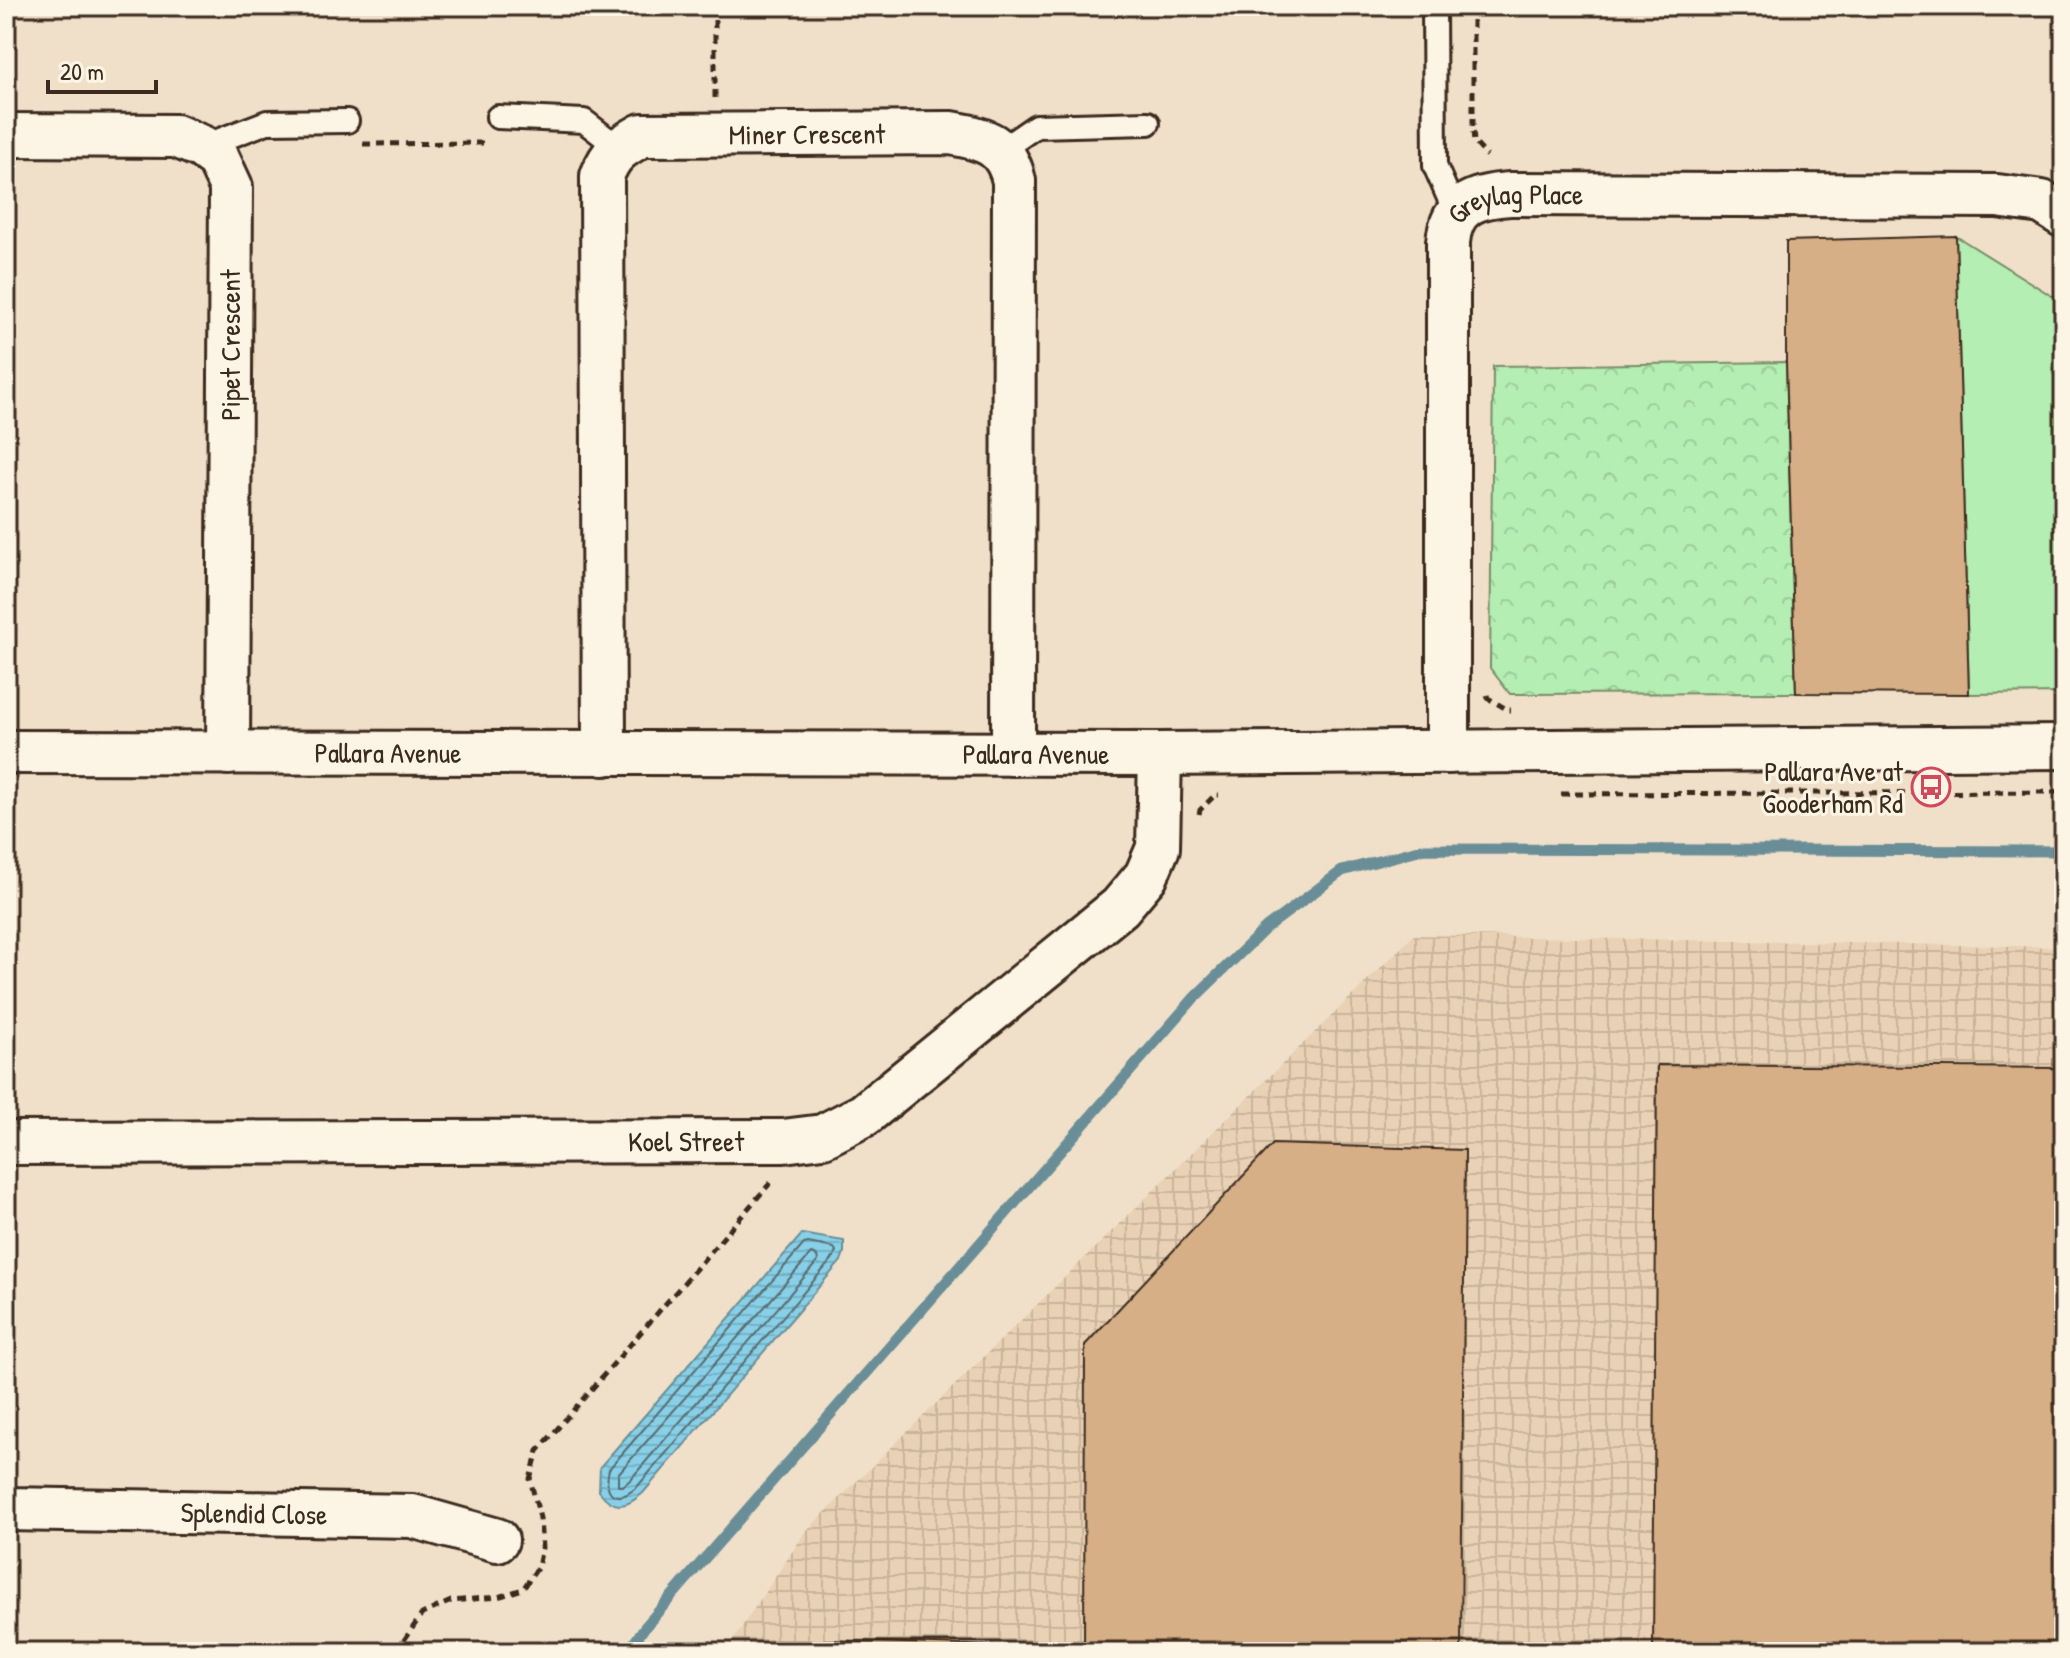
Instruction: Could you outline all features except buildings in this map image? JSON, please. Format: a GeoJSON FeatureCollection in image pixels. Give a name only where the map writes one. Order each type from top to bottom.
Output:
{"type":"FeatureCollection","features":[{"type":"Feature","properties":{"kind":"street","name":"Miner Crescent"},"geometry":{"type":"LineString","coordinates":[[619,148],[642,135],[951,133],[980,138],[1000,151]]}},
{"type":"Feature","properties":{"kind":"street"},"geometry":{"type":"LineString","coordinates":[[6,135],[176,136],[202,147]]}},
{"type":"Feature","properties":{"kind":"street","name":"Pipet Crescent"},"geometry":{"type":"LineString","coordinates":[[202,147],[218,159],[231,187],[228,753]]}},
{"type":"Feature","properties":{"kind":"street"},"geometry":{"type":"LineString","coordinates":[[604,754],[602,176],[608,161],[619,148]]}},
{"type":"Feature","properties":{"kind":"street"},"geometry":{"type":"LineString","coordinates":[[1000,151],[1011,164],[1014,181],[1013,754]]}},
{"type":"Feature","properties":{"kind":"street","name":"Greylag Place"},"geometry":{"type":"LineString","coordinates":[[1448,752],[1448,242],[1449,227],[1463,207],[1485,196],[1510,194],[1997,196],[2042,202],[2064,216]]}},
{"type":"Feature","properties":{"kind":"street","name":"Pallara Avenue"},"geometry":{"type":"LineString","coordinates":[[6,752],[1160,754],[2064,747]]}},
{"type":"Feature","properties":{"kind":"street","name":"Koel Street"},"geometry":{"type":"LineString","coordinates":[[6,1143],[783,1141],[823,1136],[864,1115],[1120,907],[1146,876],[1158,848],[1160,754]]}},
{"type":"Feature","properties":{"kind":"street","name":"Splendid Close"},"geometry":{"type":"LineString","coordinates":[[6,1509],[412,1516],[497,1540]]}},
{"type":"Feature","properties":{"kind":"lane"},"geometry":{"type":"LineString","coordinates":[[1434,6],[1435,166],[1456,214]]}},
{"type":"Feature","properties":{"kind":"lane"},"geometry":{"type":"LineString","coordinates":[[498,117],[584,121],[619,148]]}},
{"type":"Feature","properties":{"kind":"lane"},"geometry":{"type":"LineString","coordinates":[[202,147],[267,122],[347,121]]}},
{"type":"Feature","properties":{"kind":"lane"},"geometry":{"type":"LineString","coordinates":[[1000,151],[1036,126],[1148,123]]}},
{"type":"Feature","properties":{"kind":"path"},"geometry":{"type":"LineString","coordinates":[[715,6],[715,135]]}},
{"type":"Feature","properties":{"kind":"path"},"geometry":{"type":"LineString","coordinates":[[1473,6],[1474,142],[1491,159]]}},
{"type":"Feature","properties":{"kind":"path"},"geometry":{"type":"LineString","coordinates":[[361,144],[485,143]]}},
{"type":"Feature","properties":{"kind":"path"},"geometry":{"type":"LineString","coordinates":[[1484,689],[1488,698],[1508,710],[1524,710]]}},
{"type":"Feature","properties":{"kind":"path"},"geometry":{"type":"LineString","coordinates":[[1559,794],[2064,792]]}},
{"type":"Feature","properties":{"kind":"path"},"geometry":{"type":"LineString","coordinates":[[1197,823],[1200,810],[1215,795],[1230,794]]}},
{"type":"Feature","properties":{"kind":"path"},"geometry":{"type":"LineString","coordinates":[[396,1652],[422,1614],[451,1601],[498,1597],[523,1589],[538,1567],[542,1548],[540,1518],[530,1479],[538,1451],[770,1181],[784,1178]]}},
{"type":"Feature","properties":{"kind":"shaded area"},"geometry":{"type":"Polygon","coordinates":[[[1414,935],[2064,947],[2064,1652],[725,1652],[806,1531],[1414,935]]]}},
{"type":"Feature","properties":{"kind":"green space"},"geometry":{"type":"Polygon","coordinates":[[[1956,236],[2052,296],[2064,296],[2064,693],[1969,694],[1956,236]]]}},
{"type":"Feature","properties":{"kind":"green space"},"geometry":{"type":"Polygon","coordinates":[[[1786,362],[1796,693],[1510,694],[1490,668],[1493,366],[1786,362]]]}},
{"type":"Feature","properties":{"kind":"water"},"geometry":{"type":"Polygon","coordinates":[[[802,1234],[844,1241],[841,1261],[643,1493],[626,1504],[610,1502],[599,1491],[600,1467],[802,1234]]]}},
{"type":"Feature","properties":{"kind":"waterway"},"geometry":{"type":"LineString","coordinates":[[628,1652],[644,1628],[1194,998],[1266,928],[1342,871],[1422,849],[2064,851]]}},
{"type":"Feature","properties":{"kind":"place","name":"Pallara Ave at Gooderham Rd"},"geometry":{"type":"Point","coordinates":[1931,787]}}]}
